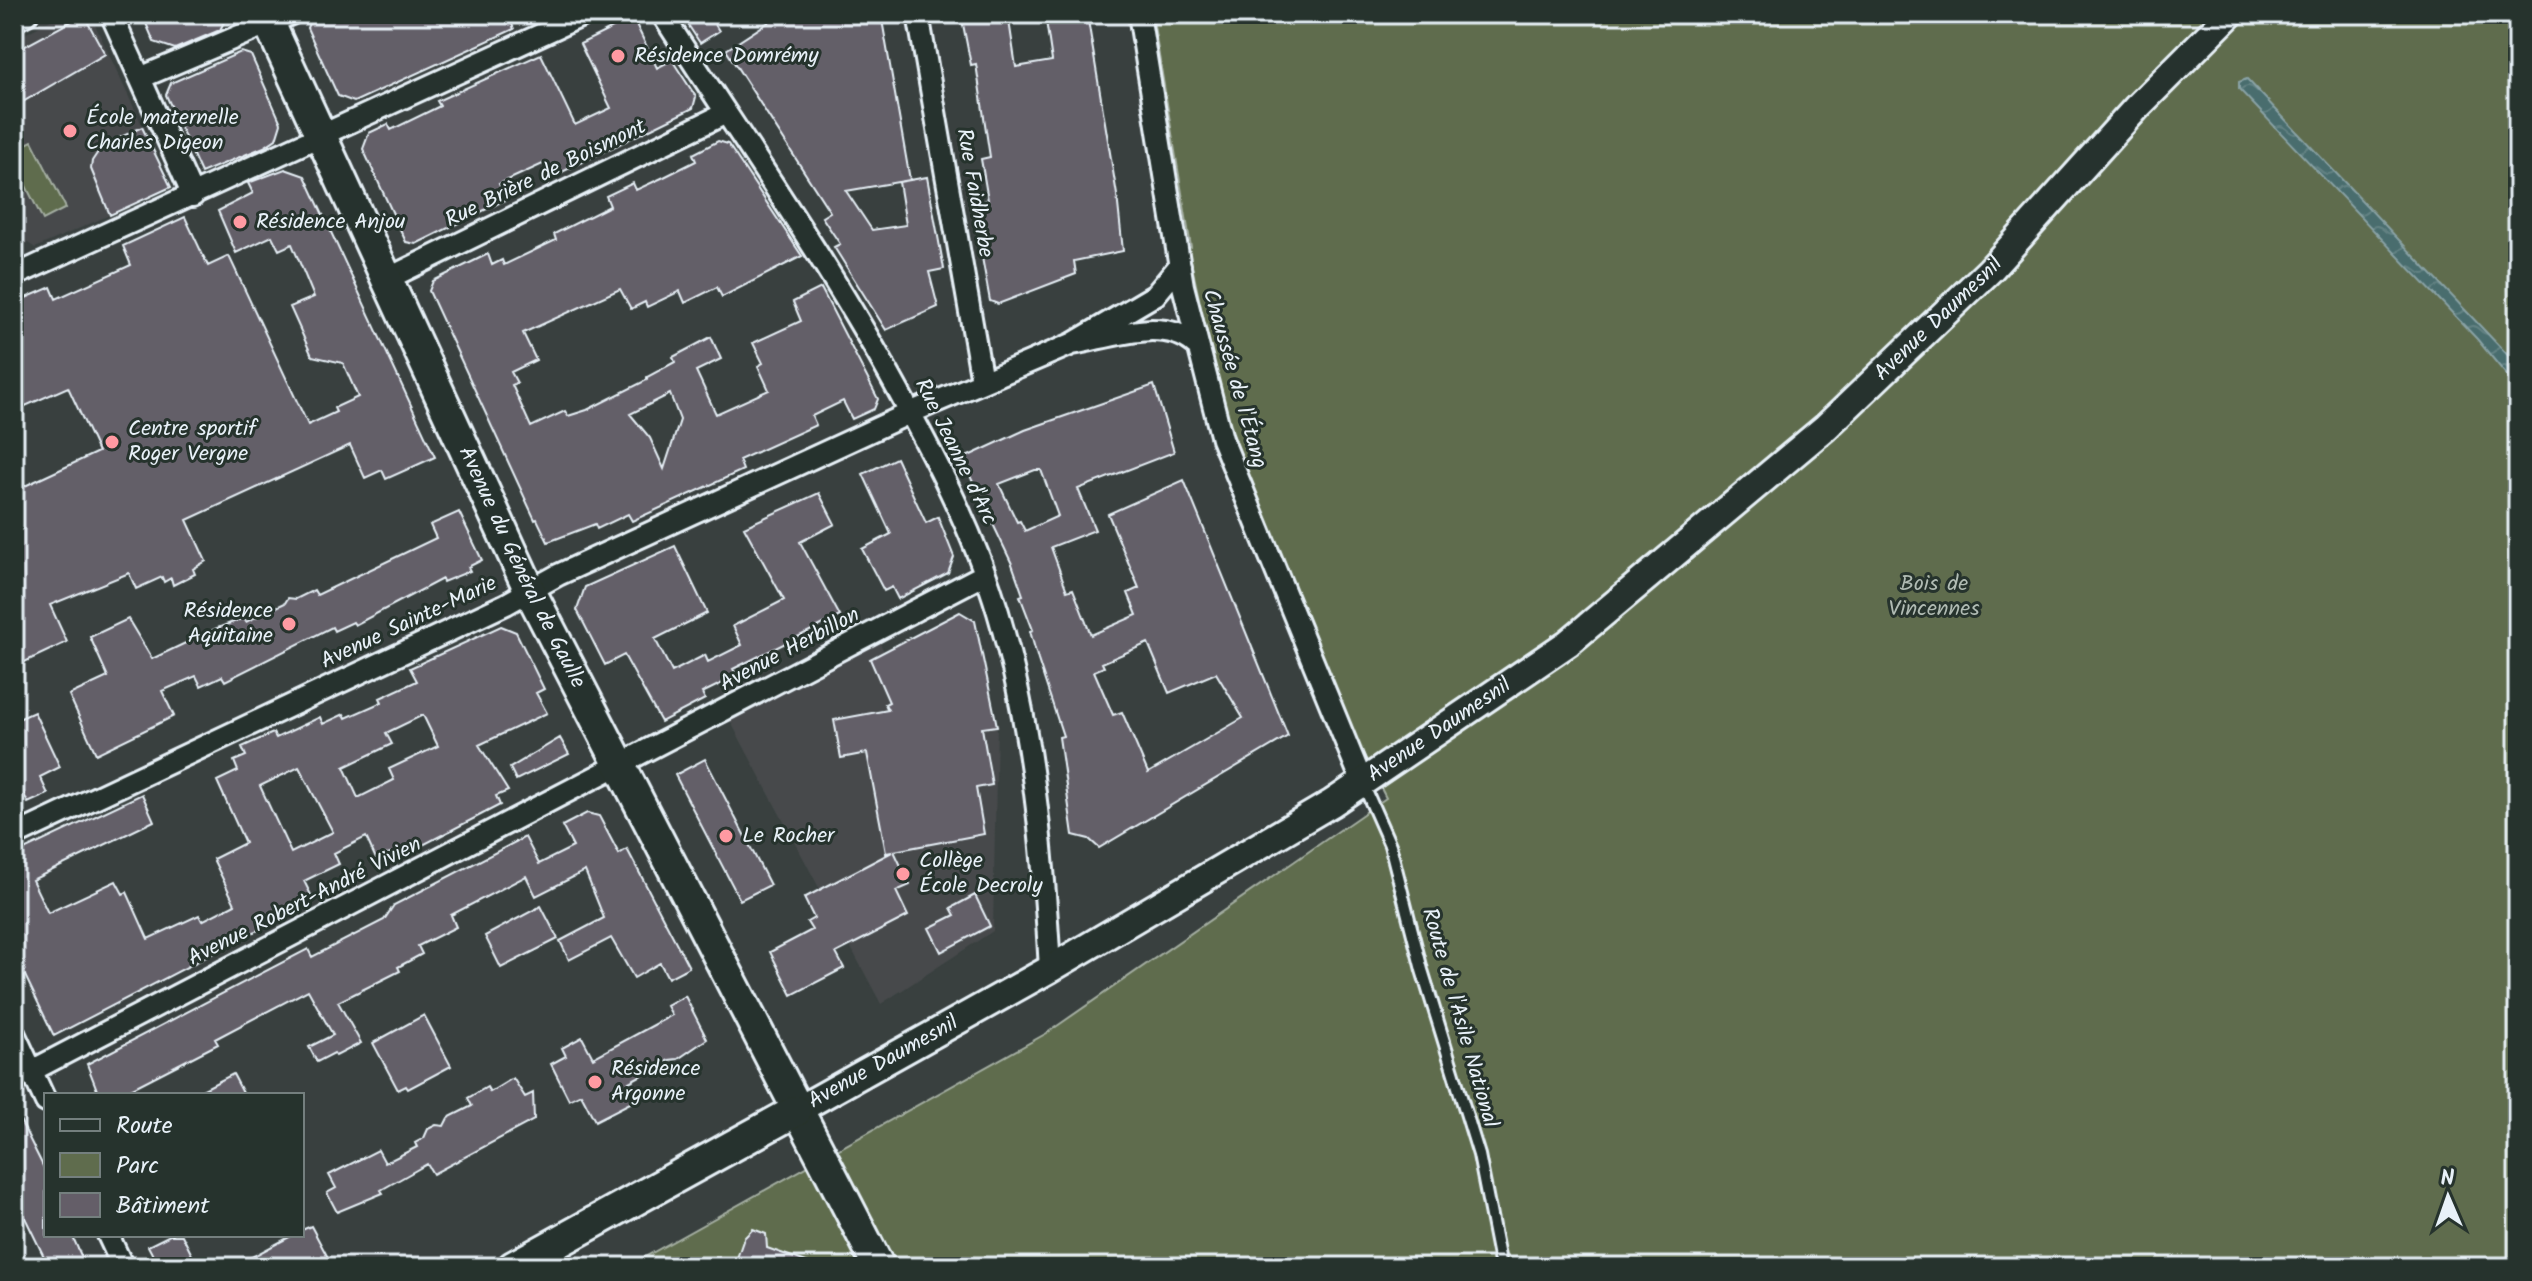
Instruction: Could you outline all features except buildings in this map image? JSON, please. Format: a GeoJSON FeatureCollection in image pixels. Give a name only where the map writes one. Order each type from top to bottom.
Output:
{"type":"FeatureCollection","features":[{"type":"Feature","properties":{"kind":"main road","name":"Avenue du Général de Gaulle"},"geometry":{"type":"LineString","coordinates":[[275,17],[321,137],[530,591],[618,767],[879,1267]]}},
{"type":"Feature","properties":{"kind":"main road","name":"Avenue Daumesnil"},"geometry":{"type":"LineString","coordinates":[[513,1267],[796,1111]]}},
{"type":"Feature","properties":{"kind":"street"},"geometry":{"type":"LineString","coordinates":[[14,21],[27,14]]}},
{"type":"Feature","properties":{"kind":"street"},"geometry":{"type":"LineString","coordinates":[[111,14],[193,196]]}},
{"type":"Feature","properties":{"kind":"street"},"geometry":{"type":"LineString","coordinates":[[14,276],[586,14]]}},
{"type":"Feature","properties":{"kind":"street","name":"Rue Jeanne d'Arc"},"geometry":{"type":"LineString","coordinates":[[662,14],[831,271],[936,458],[985,574],[1027,729],[1043,842],[1050,969]]}},
{"type":"Feature","properties":{"kind":"street","name":"Rue Faidherbe"},"geometry":{"type":"LineString","coordinates":[[918,14],[982,381]]}},
{"type":"Feature","properties":{"kind":"street","name":"Chaussée de l'Étang"},"geometry":{"type":"LineString","coordinates":[[1139,14],[1195,344],[1236,475],[1363,784]]}},
{"type":"Feature","properties":{"kind":"street","name":"Avenue Daumesnil"},"geometry":{"type":"LineString","coordinates":[[796,1111],[1050,969],[1363,784],[1568,643],[1826,427],[1990,270],[2138,106],[2230,14]]}},
{"type":"Feature","properties":{"kind":"street"},"geometry":{"type":"LineString","coordinates":[[140,78],[275,17]]}},
{"type":"Feature","properties":{"kind":"street","name":"Rue Brière de Boismont"},"geometry":{"type":"LineString","coordinates":[[387,279],[726,113]]}},
{"type":"Feature","properties":{"kind":"street"},"geometry":{"type":"LineString","coordinates":[[1072,344],[1155,295],[1180,265]]}},
{"type":"Feature","properties":{"kind":"street"},"geometry":{"type":"LineString","coordinates":[[1072,344],[1154,331],[1179,334],[1195,344]]}},
{"type":"Feature","properties":{"kind":"street","name":"Avenue Sainte-Marie"},"geometry":{"type":"LineString","coordinates":[[14,836],[912,412],[1072,344]]}},
{"type":"Feature","properties":{"kind":"street","name":"Avenue Herbillon"},"geometry":{"type":"LineString","coordinates":[[618,767],[985,574]]}},
{"type":"Feature","properties":{"kind":"street","name":"Avenue Robert-André Vivien"},"geometry":{"type":"LineString","coordinates":[[23,1076],[618,767]]}},
{"type":"Feature","properties":{"kind":"street"},"geometry":{"type":"LineString","coordinates":[[14,1033],[23,1076],[44,1100]]}},
{"type":"Feature","properties":{"kind":"street"},"geometry":{"type":"LineString","coordinates":[[109,1237],[123,1267]]}},
{"type":"Feature","properties":{"kind":"lane","name":"Route de l'Asile National"},"geometry":{"type":"LineString","coordinates":[[1363,784],[1390,845],[1422,970],[1479,1155],[1501,1267]]}},
{"type":"Feature","properties":{"kind":"shaded area"},"geometry":{"type":"Polygon","coordinates":[[[62,14],[90,14],[151,144],[103,166],[121,210],[35,248],[28,243],[14,247],[14,40],[62,14]]]}},
{"type":"Feature","properties":{"kind":"shaded area","name":"Collège École Decroly"},"geometry":{"type":"Polygon","coordinates":[[[876,636],[930,739],[997,726],[993,931],[881,1004],[726,713],[876,636]]]}},
{"type":"Feature","properties":{"kind":"green space","name":"Bois de Vincennes"},"geometry":{"type":"Polygon","coordinates":[[[1152,14],[2518,14],[2518,1267],[627,1267],[1047,1033],[1386,798],[1354,736],[1237,447],[1217,382],[1188,248],[1191,247],[1152,14]]]}},
{"type":"Feature","properties":{"kind":"green space"},"geometry":{"type":"Polygon","coordinates":[[[32,141],[66,208],[43,220],[14,162],[14,150],[32,141]]]}},
{"type":"Feature","properties":{"kind":"water"},"geometry":{"type":"Polygon","coordinates":[[[2247,79],[2518,366],[2518,389],[2477,339],[2239,89],[2239,82],[2247,79]]]}},
{"type":"Feature","properties":{"kind":"place","name":"Résidence Domrémy"},"geometry":{"type":"Point","coordinates":[618,56]}},
{"type":"Feature","properties":{"kind":"place","name":"École maternelle Charles Digeon"},"geometry":{"type":"Point","coordinates":[70,131]}},
{"type":"Feature","properties":{"kind":"place","name":"Résidence Anjou"},"geometry":{"type":"Point","coordinates":[240,222]}},
{"type":"Feature","properties":{"kind":"place","name":"Centre sportif Roger Vergne"},"geometry":{"type":"Point","coordinates":[112,442]}},
{"type":"Feature","properties":{"kind":"place","name":"Résidence Aquitaine"},"geometry":{"type":"Point","coordinates":[289,624]}},
{"type":"Feature","properties":{"kind":"place","name":"Le Rocher"},"geometry":{"type":"Point","coordinates":[726,836]}},
{"type":"Feature","properties":{"kind":"place","name":"Collège École Decroly"},"geometry":{"type":"Point","coordinates":[903,874]}},
{"type":"Feature","properties":{"kind":"place","name":"Résidence Argonne"},"geometry":{"type":"Point","coordinates":[595,1082]}}]}
